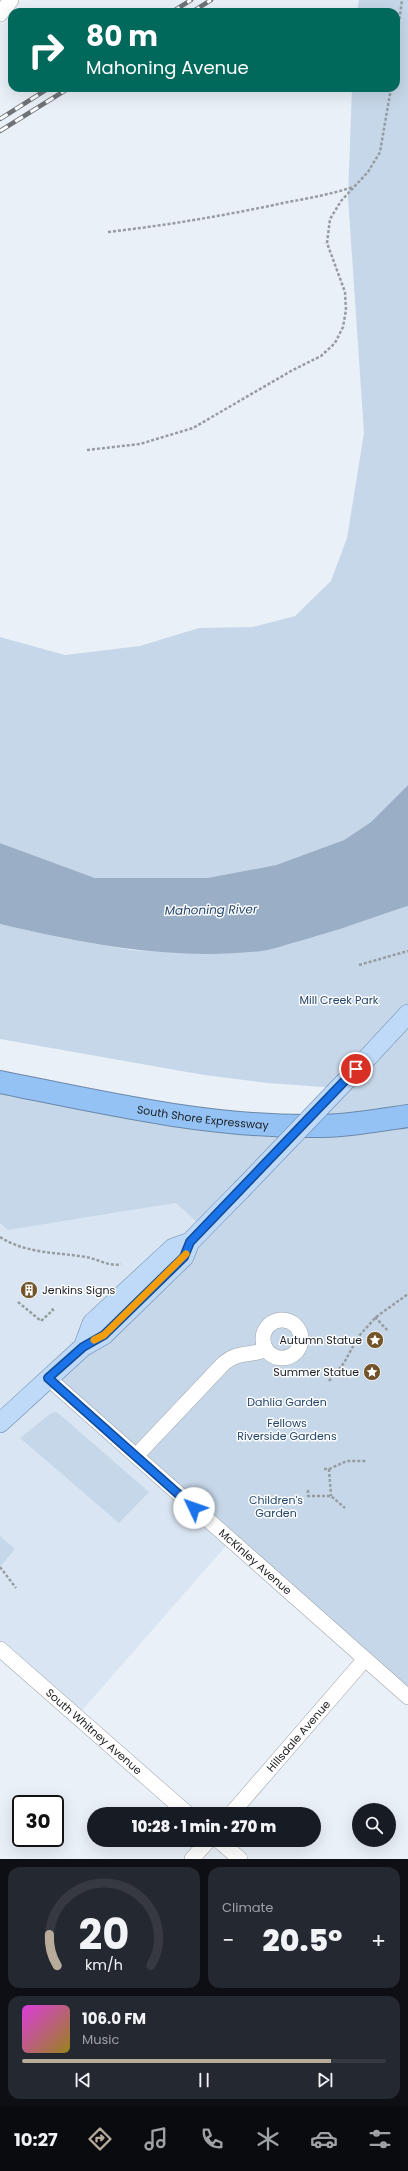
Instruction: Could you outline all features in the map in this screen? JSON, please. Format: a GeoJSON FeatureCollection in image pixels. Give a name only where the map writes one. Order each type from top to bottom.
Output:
{"type":"FeatureCollection","features":[{"type":"Feature","properties":{"kind":"highway","name":"South Shore Expressway"},"geometry":{"type":"LineString","coordinates":[[0,1082],[176,1115],[256,1124],[306,1126],[362,1123],[408,1116]]}},
{"type":"Feature","properties":{"kind":"main road"},"geometry":{"type":"LineString","coordinates":[[0,1424],[83,1347],[104,1335],[184,1257],[190,1242],[408,1014]]}},
{"type":"Feature","properties":{"kind":"street"},"geometry":{"type":"LineString","coordinates":[[0,14],[11,0]]}},
{"type":"Feature","properties":{"kind":"street"},"geometry":{"type":"LineString","coordinates":[[136,1456],[224,1363],[236,1355],[257,1353],[266,1350]]}},
{"type":"Feature","properties":{"kind":"street","name":"McKinley Avenue"},"geometry":{"type":"LineString","coordinates":[[48,1378],[408,1697]]}},
{"type":"Feature","properties":{"kind":"street","name":"South Whitney Avenue"},"geometry":{"type":"LineString","coordinates":[[0,1649],[180,1807]]}},
{"type":"Feature","properties":{"kind":"street","name":"Hillsdale Avenue"},"geometry":{"type":"LineString","coordinates":[[237,1807],[365,1659]]}},
{"type":"Feature","properties":{"kind":"street"},"geometry":{"type":"LineString","coordinates":[[192,1859],[203,1847]]}},
{"type":"Feature","properties":{"kind":"street"},"geometry":{"type":"LineString","coordinates":[[226,1847],[240,1859]]}},
{"type":"Feature","properties":{"kind":"path"},"geometry":{"type":"LineString","coordinates":[[400,15],[402,0]]}},
{"type":"Feature","properties":{"kind":"path"},"geometry":{"type":"LineString","coordinates":[[86,450],[140,444],[193,428],[291,371],[321,356],[335,343],[343,327],[346,310],[345,292],[327,243],[330,219],[341,201],[368,172],[380,152],[390,92]]}},
{"type":"Feature","properties":{"kind":"path"},"geometry":{"type":"LineString","coordinates":[[108,232],[169,225],[231,215],[329,195],[354,187]]}},
{"type":"Feature","properties":{"kind":"path"},"geometry":{"type":"LineString","coordinates":[[358,965],[408,951]]}},
{"type":"Feature","properties":{"kind":"path"},"geometry":{"type":"LineString","coordinates":[[0,1237],[19,1248],[87,1257],[107,1263],[121,1264]]}},
{"type":"Feature","properties":{"kind":"path"},"geometry":{"type":"LineString","coordinates":[[329,1380],[344,1363],[358,1337],[375,1317],[408,1294]]}},
{"type":"Feature","properties":{"kind":"path"},"geometry":{"type":"LineString","coordinates":[[18,1302],[41,1321],[44,1320],[53,1310],[51,1308]]}},
{"type":"Feature","properties":{"kind":"path"},"geometry":{"type":"LineString","coordinates":[[375,1317],[388,1331]]}},
{"type":"Feature","properties":{"kind":"path"},"geometry":{"type":"LineString","coordinates":[[324,1469],[329,1469],[347,1461],[366,1461]]}},
{"type":"Feature","properties":{"kind":"path"},"geometry":{"type":"LineString","coordinates":[[329,1469],[331,1496]]}},
{"type":"Feature","properties":{"kind":"path"},"geometry":{"type":"LineString","coordinates":[[308,1490],[308,1496],[331,1496],[345,1508]]}},
{"type":"Feature","properties":{"kind":"path"},"geometry":{"type":"LineString","coordinates":[[0,1567],[16,1588]]}},
{"type":"Feature","properties":{"kind":"shaded area"},"geometry":{"type":"Polygon","coordinates":[[[176,1203],[204,1229],[231,1540],[77,1716],[0,1649],[0,1223],[8,1230],[176,1203]]]}},
{"type":"Feature","properties":{"kind":"green space"},"geometry":{"type":"Polygon","coordinates":[[[359,0],[408,0],[408,785],[371,822],[344,840],[276,865],[207,878],[95,878],[0,843],[0,637],[65,655],[140,646],[199,628],[253,627],[295,616],[331,581],[347,538],[364,433],[348,197],[352,92],[400,92],[400,8],[358,8],[359,0]]]}},
{"type":"Feature","properties":{"kind":"green space"},"geometry":{"type":"Polygon","coordinates":[[[408,906],[408,1697],[48,1378],[204,1229],[176,1203],[8,1230],[0,1223],[0,1082],[301,1126],[337,1088],[267,1083],[204,1075],[0,1039],[0,924],[62,938],[131,950],[179,953],[314,937],[408,906]]]}},
{"type":"Feature","properties":{"kind":"green space"},"geometry":{"type":"Polygon","coordinates":[[[55,1412],[149,1492],[119,1523],[20,1438],[50,1414],[55,1412]]]}},
{"type":"Feature","properties":{"kind":"green space"},"geometry":{"type":"Polygon","coordinates":[[[0,1536],[15,1549],[0,1567],[0,1536]]]}},
{"type":"Feature","properties":{"kind":"water","name":"Mahoning River"},"geometry":{"type":"Polygon","coordinates":[[[408,785],[408,906],[274,949],[228,954],[195,954],[129,949],[64,938],[0,924],[0,843],[95,878],[207,878],[276,865],[344,840],[371,822],[408,785]]]}},
{"type":"Feature","properties":{"kind":"railway"},"geometry":{"type":"LineString","coordinates":[[178,8],[191,0]]}},
{"type":"Feature","properties":{"kind":"railway"},"geometry":{"type":"LineString","coordinates":[[198,8],[211,0]]}},
{"type":"Feature","properties":{"kind":"railway"},"geometry":{"type":"LineString","coordinates":[[0,119],[43,92]]}},
{"type":"Feature","properties":{"kind":"railway"},"geometry":{"type":"LineString","coordinates":[[0,131],[63,92]]}},
{"type":"Feature","properties":{"kind":"slow traffic"},"geometry":{"type":"LineString","coordinates":[[94,1340],[104,1335],[186,1254]]}},
{"type":"Feature","properties":{"kind":"place","name":"Jenkins Signs"},"geometry":{"type":"Point","coordinates":[29,1290]}},
{"type":"Feature","properties":{"kind":"place","name":"Autumn Statue"},"geometry":{"type":"Point","coordinates":[375,1340]}},
{"type":"Feature","properties":{"kind":"place","name":"Summer Statue"},"geometry":{"type":"Point","coordinates":[372,1372]}},
{"type":"Feature","properties":{"kind":"route"},"geometry":{"type":"LineString","coordinates":[[194,1508],[48,1378],[83,1347],[104,1335],[184,1257],[190,1242],[356,1069]]}},
{"type":"Feature","properties":{"kind":"park label","name":"Mill Creek Park"},"geometry":{"type":"Point","coordinates":[339,1000]}},
{"type":"Feature","properties":{"kind":"park label","name":"Dahlia Garden"},"geometry":{"type":"Point","coordinates":[287,1402]}},
{"type":"Feature","properties":{"kind":"park label","name":"Fellows Riverside Gardens"},"geometry":{"type":"Point","coordinates":[287,1429]}},
{"type":"Feature","properties":{"kind":"park label","name":"Children's Garden"},"geometry":{"type":"Point","coordinates":[276,1506]}}]}
